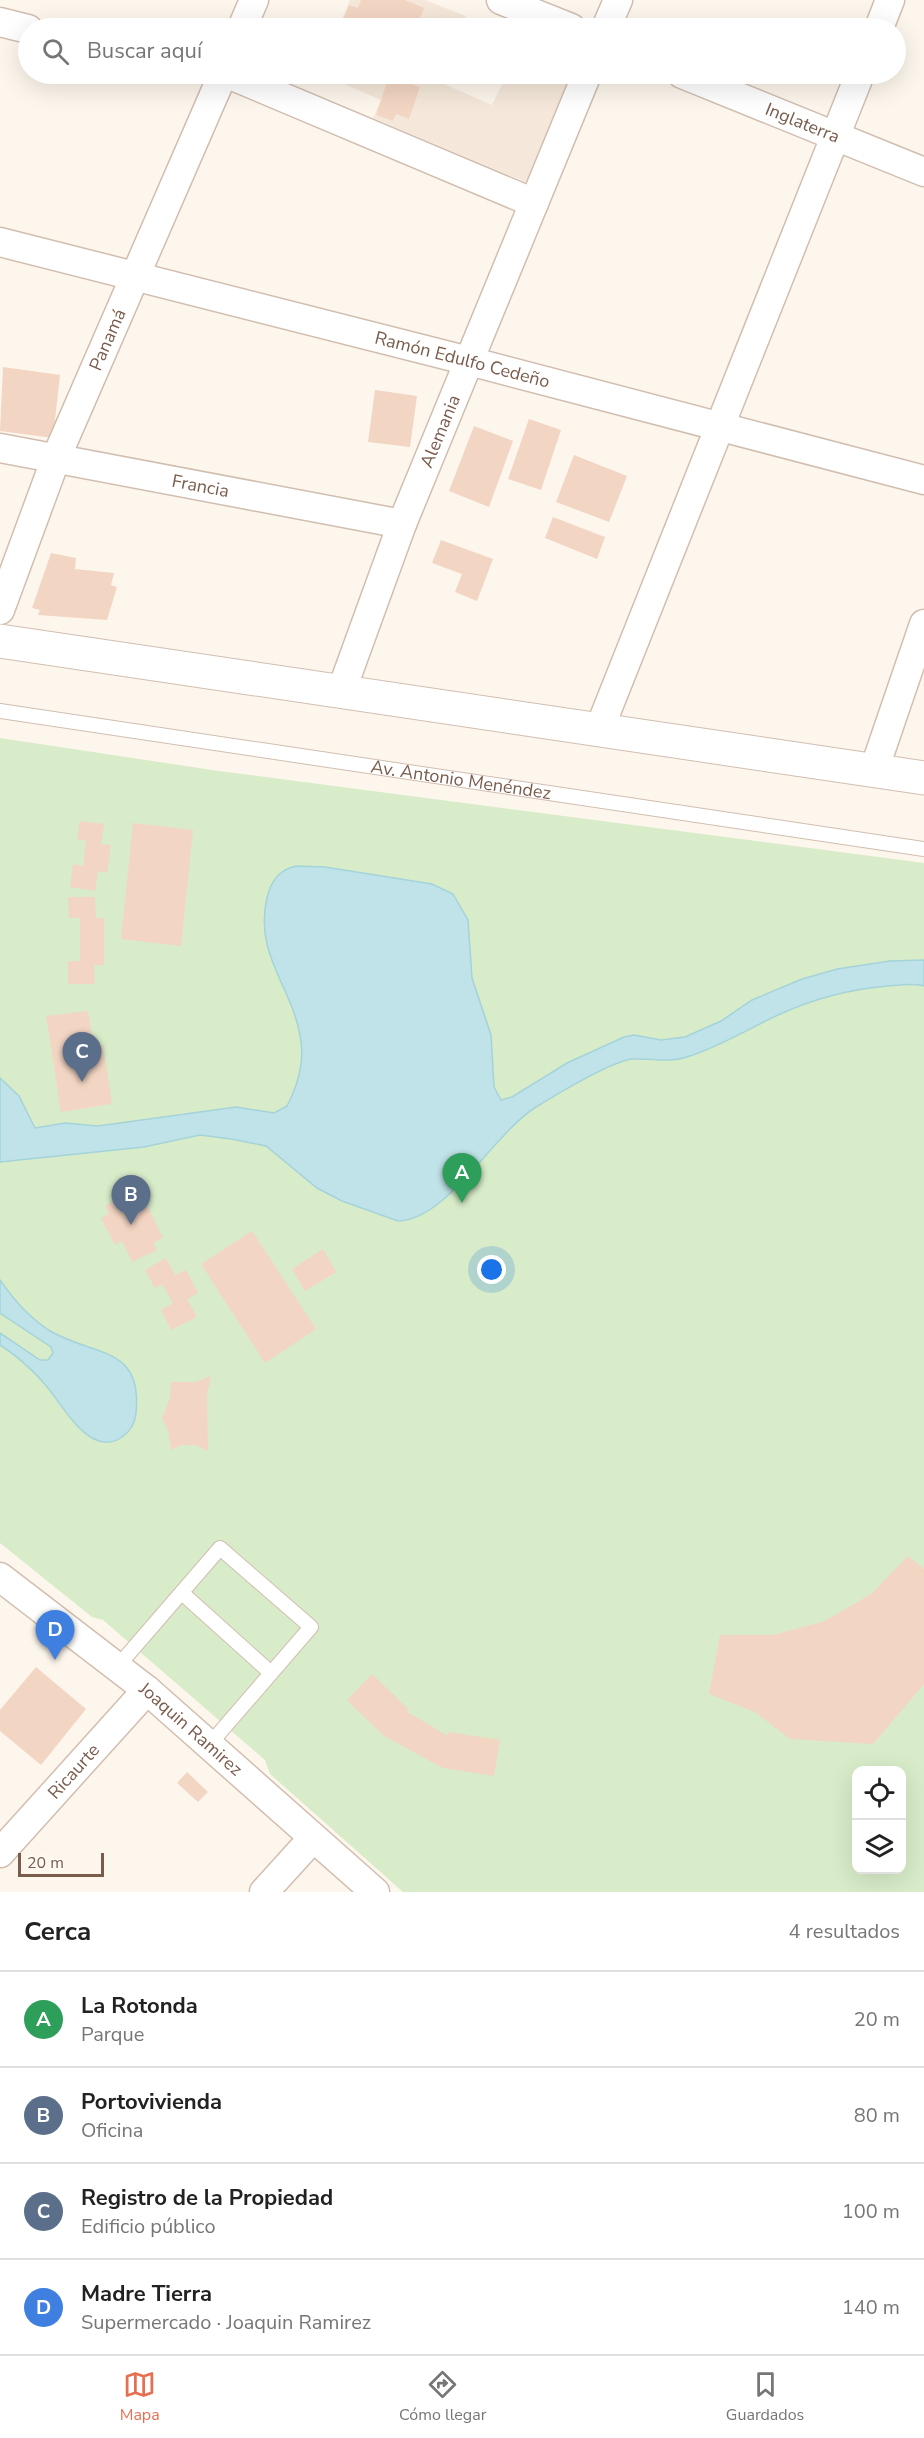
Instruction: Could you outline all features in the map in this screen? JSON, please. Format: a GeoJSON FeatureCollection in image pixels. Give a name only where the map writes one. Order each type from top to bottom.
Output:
{"type":"FeatureCollection","features":[{"type":"Feature","properties":{"kind":"street"},"geometry":{"type":"LineString","coordinates":[[246,18],[254,0]]}},
{"type":"Feature","properties":{"kind":"street"},"geometry":{"type":"LineString","coordinates":[[501,0],[546,18]]}},
{"type":"Feature","properties":{"kind":"street"},"geometry":{"type":"LineString","coordinates":[[610,18],[618,0]]}},
{"type":"Feature","properties":{"kind":"street"},"geometry":{"type":"LineString","coordinates":[[883,18],[890,0]]}},
{"type":"Feature","properties":{"kind":"street"},"geometry":{"type":"LineString","coordinates":[[0,22],[18,26]]}},
{"type":"Feature","properties":{"kind":"street","name":"Panamá"},"geometry":{"type":"LineString","coordinates":[[0,610],[56,458],[135,276],[214,84]]}},
{"type":"Feature","properties":{"kind":"street"},"geometry":{"type":"LineString","coordinates":[[240,84],[534,203]]}},
{"type":"Feature","properties":{"kind":"street","name":"Alemania"},"geometry":{"type":"LineString","coordinates":[[341,692],[402,524],[584,84]]}},
{"type":"Feature","properties":{"kind":"street","name":"Inglaterra"},"geometry":{"type":"LineString","coordinates":[[707,84],[924,171]]}},
{"type":"Feature","properties":{"kind":"street"},"geometry":{"type":"LineString","coordinates":[[598,730],[856,84]]}},
{"type":"Feature","properties":{"kind":"street","name":"Ramón Edulfo Cedeño"},"geometry":{"type":"LineString","coordinates":[[0,242],[924,480]]}},
{"type":"Feature","properties":{"kind":"street","name":"Francia"},"geometry":{"type":"LineString","coordinates":[[0,448],[402,524]]}},
{"type":"Feature","properties":{"kind":"street"},"geometry":{"type":"LineString","coordinates":[[874,770],[924,624]]}},
{"type":"Feature","properties":{"kind":"street"},"geometry":{"type":"LineString","coordinates":[[0,641],[924,778]]}},
{"type":"Feature","properties":{"kind":"street","name":"Joaquin Ramirez"},"geometry":{"type":"LineString","coordinates":[[0,1577],[147,1690],[375,1892]]}},
{"type":"Feature","properties":{"kind":"street","name":"Ricaurte"},"geometry":{"type":"LineString","coordinates":[[0,1853],[147,1690]]}},
{"type":"Feature","properties":{"kind":"street"},"geometry":{"type":"LineString","coordinates":[[264,1892],[313,1838]]}},
{"type":"Feature","properties":{"kind":"lane","name":"Av. Antonio Menéndez"},"geometry":{"type":"LineString","coordinates":[[0,711],[924,849]]}},
{"type":"Feature","properties":{"kind":"lane"},"geometry":{"type":"LineString","coordinates":[[118,1666],[220,1548],[311,1628],[209,1745]]}},
{"type":"Feature","properties":{"kind":"lane"},"geometry":{"type":"LineString","coordinates":[[182,1593],[271,1673]]}},
{"type":"Feature","properties":{"kind":"shaded area"},"geometry":{"type":"Polygon","coordinates":[[[350,0],[425,0],[466,16],[465,18],[342,18],[350,0]]]}},
{"type":"Feature","properties":{"kind":"shaded area"},"geometry":{"type":"Polygon","coordinates":[[[344,84],[444,84],[492,105],[502,84],[566,84],[528,183],[373,118],[381,100],[344,84]]]}},
{"type":"Feature","properties":{"kind":"green space"},"geometry":{"type":"Polygon","coordinates":[[[0,738],[219,771],[924,863],[924,1892],[403,1892],[270,1774],[265,1760],[103,1620],[92,1617],[0,1543],[0,738]]]}},
{"type":"Feature","properties":{"kind":"water"},"geometry":{"type":"Polygon","coordinates":[[[296,866],[325,867],[432,884],[453,894],[468,920],[472,978],[491,1035],[494,1087],[501,1100],[512,1097],[567,1063],[624,1037],[634,1035],[661,1040],[685,1037],[721,1021],[752,1000],[802,979],[837,969],[890,961],[924,960],[924,986],[906,984],[874,987],[832,996],[791,1009],[722,1043],[681,1059],[633,1059],[612,1065],[536,1107],[503,1136],[452,1192],[434,1207],[416,1217],[398,1221],[342,1201],[317,1188],[266,1146],[231,1139],[200,1135],[144,1147],[0,1162],[0,1078],[19,1096],[35,1128],[65,1123],[98,1126],[236,1107],[274,1113],[287,1106],[300,1072],[302,1053],[300,1035],[289,1000],[269,953],[264,918],[267,898],[273,881],[280,873],[296,866]]]}},
{"type":"Feature","properties":{"kind":"water"},"geometry":{"type":"Polygon","coordinates":[[[0,1280],[21,1307],[47,1329],[63,1338],[110,1355],[122,1363],[131,1374],[136,1390],[136,1413],[127,1433],[109,1442],[101,1442],[87,1435],[38,1376],[0,1345],[0,1333],[40,1360],[48,1360],[53,1353],[51,1347],[0,1313],[0,1280]]]}},
{"type":"Feature","properties":{"kind":"building"},"geometry":{"type":"Polygon","coordinates":[[[361,0],[405,0],[424,8],[420,18],[344,18],[349,5],[358,8],[361,0]]]}},
{"type":"Feature","properties":{"kind":"building"},"geometry":{"type":"Polygon","coordinates":[[[386,84],[412,84],[420,87],[409,119],[396,114],[393,121],[376,115],[386,84]]]}},
{"type":"Feature","properties":{"kind":"building"},"geometry":{"type":"Polygon","coordinates":[[[3,367],[60,375],[53,438],[0,431],[3,367]]]}},
{"type":"Feature","properties":{"kind":"building"},"geometry":{"type":"Polygon","coordinates":[[[375,390],[417,396],[410,447],[368,442],[375,390]]]}},
{"type":"Feature","properties":{"kind":"building"},"geometry":{"type":"Polygon","coordinates":[[[529,419],[561,430],[541,490],[508,479],[529,419]]]}},
{"type":"Feature","properties":{"kind":"building"},"geometry":{"type":"Polygon","coordinates":[[[474,426],[513,441],[489,507],[449,491],[474,426]]]}},
{"type":"Feature","properties":{"kind":"building"},"geometry":{"type":"Polygon","coordinates":[[[574,455],[627,476],[609,522],[556,502],[574,455]]]}},
{"type":"Feature","properties":{"kind":"building"},"geometry":{"type":"Polygon","coordinates":[[[553,517],[605,537],[597,559],[545,538],[553,517]]]}},
{"type":"Feature","properties":{"kind":"building"},"geometry":{"type":"Polygon","coordinates":[[[441,540],[493,559],[477,601],[455,592],[462,574],[432,563],[441,540]]]}},
{"type":"Feature","properties":{"kind":"building"},"geometry":{"type":"Polygon","coordinates":[[[51,553],[76,558],[75,569],[114,573],[111,585],[117,587],[107,620],[38,615],[40,610],[32,608],[51,553]]]}},
{"type":"Feature","properties":{"kind":"building"},"geometry":{"type":"Polygon","coordinates":[[[80,821],[104,824],[101,844],[111,845],[107,873],[98,871],[95,891],[70,887],[73,864],[83,866],[86,841],[77,839],[80,821]]]}},
{"type":"Feature","properties":{"kind":"building"},"geometry":{"type":"Polygon","coordinates":[[[133,823],[193,830],[181,946],[121,939],[133,823]]]}},
{"type":"Feature","properties":{"kind":"building"},"geometry":{"type":"Polygon","coordinates":[[[68,897],[95,897],[96,918],[104,918],[104,965],[94,965],[95,984],[68,984],[68,961],[80,961],[80,918],[69,918],[68,897]]]}},
{"type":"Feature","properties":{"kind":"building"},"geometry":{"type":"Polygon","coordinates":[[[88,1011],[94,1046],[103,1045],[112,1104],[61,1112],[46,1016],[88,1011]]]}},
{"type":"Feature","properties":{"kind":"building"},"geometry":{"type":"Polygon","coordinates":[[[128,1194],[132,1203],[143,1197],[163,1238],[153,1243],[157,1250],[132,1262],[122,1241],[115,1245],[101,1218],[109,1214],[105,1206],[128,1194]]]}},
{"type":"Feature","properties":{"kind":"building"},"geometry":{"type":"Polygon","coordinates":[[[252,1231],[316,1329],[265,1363],[201,1264],[252,1231]]]}},
{"type":"Feature","properties":{"kind":"building"},"geometry":{"type":"Polygon","coordinates":[[[323,1249],[336,1272],[305,1291],[292,1269],[323,1249]]]}},
{"type":"Feature","properties":{"kind":"building"},"geometry":{"type":"Polygon","coordinates":[[[166,1258],[175,1275],[186,1270],[198,1293],[187,1299],[197,1317],[171,1330],[161,1310],[173,1303],[162,1284],[155,1288],[145,1270],[166,1258]]]}},
{"type":"Feature","properties":{"kind":"building"},"geometry":{"type":"Polygon","coordinates":[[[211,1376],[207,1395],[208,1451],[196,1445],[181,1445],[171,1450],[168,1430],[162,1419],[170,1398],[171,1382],[196,1382],[211,1376]]]}},
{"type":"Feature","properties":{"kind":"building"},"geometry":{"type":"Polygon","coordinates":[[[908,1556],[924,1569],[924,1684],[873,1744],[790,1739],[755,1712],[709,1694],[720,1635],[773,1635],[825,1621],[871,1594],[908,1556]]]}},
{"type":"Feature","properties":{"kind":"building"},"geometry":{"type":"Polygon","coordinates":[[[36,1667],[86,1709],[41,1765],[0,1731],[0,1710],[36,1667]]]}},
{"type":"Feature","properties":{"kind":"building"},"geometry":{"type":"Polygon","coordinates":[[[372,1674],[409,1710],[407,1712],[448,1736],[448,1732],[500,1740],[494,1776],[443,1768],[384,1736],[347,1700],[372,1674]]]}},
{"type":"Feature","properties":{"kind":"building"},"geometry":{"type":"Polygon","coordinates":[[[187,1772],[208,1792],[198,1802],[177,1783],[187,1772]]]}},
{"type":"Feature","properties":{"kind":"place","name":"Registro de la Propiedad"},"geometry":{"type":"Point","coordinates":[82,1082]}},
{"type":"Feature","properties":{"kind":"place","name":"La Rotonda"},"geometry":{"type":"Point","coordinates":[462,1203]}},
{"type":"Feature","properties":{"kind":"place","name":"Portovivienda"},"geometry":{"type":"Point","coordinates":[131,1225]}},
{"type":"Feature","properties":{"kind":"place","name":"Madre Tierra"},"geometry":{"type":"Point","coordinates":[55,1660]}}]}
